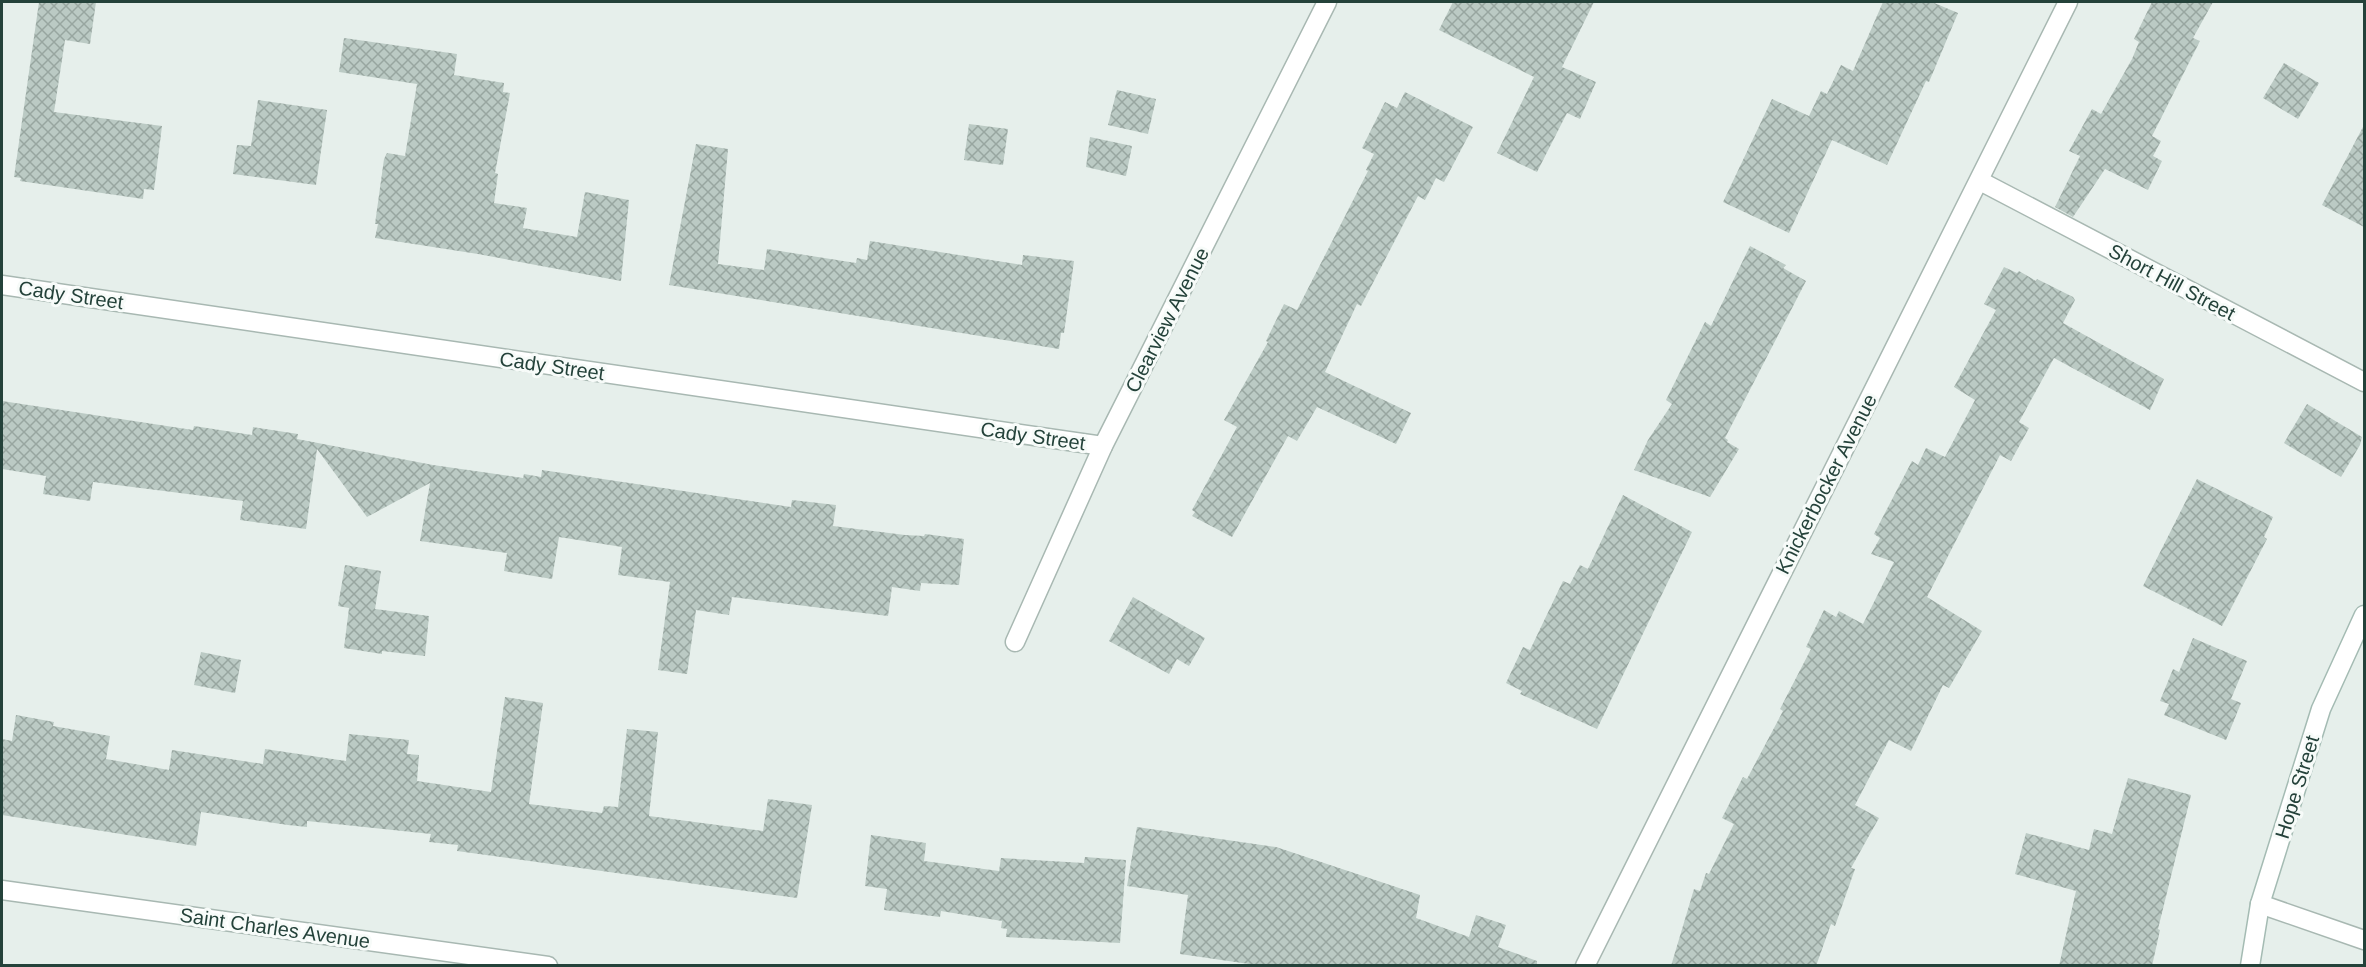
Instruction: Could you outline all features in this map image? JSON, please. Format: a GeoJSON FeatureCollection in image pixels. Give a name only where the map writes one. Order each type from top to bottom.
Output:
{"type":"FeatureCollection","features":[{"type":"Feature","properties":{"kind":"street","name":"Clearview Avenue"},"geometry":{"type":"LineString","coordinates":[[1015,642],[1103,446],[1327,2]]}},
{"type":"Feature","properties":{"kind":"street","name":"Knickerbocker Avenue"},"geometry":{"type":"LineString","coordinates":[[1585,966],[2068,2]]}},
{"type":"Feature","properties":{"kind":"street","name":"Short Hill Street"},"geometry":{"type":"LineString","coordinates":[[1980,181],[2364,382]]}},
{"type":"Feature","properties":{"kind":"street","name":"Cady Street"},"geometry":{"type":"LineString","coordinates":[[2,285],[1103,446]]}},
{"type":"Feature","properties":{"kind":"street","name":"Hope Street"},"geometry":{"type":"LineString","coordinates":[[2250,966],[2260,904],[2321,710],[2364,615]]}},
{"type":"Feature","properties":{"kind":"street","name":"Saint Charles Avenue"},"geometry":{"type":"LineString","coordinates":[[2,890],[548,966]]}},
{"type":"Feature","properties":{"kind":"street"},"geometry":{"type":"LineString","coordinates":[[2260,904],[2364,940]]}},
{"type":"Feature","properties":{"kind":"building"},"geometry":{"type":"Polygon","coordinates":[[[39,2],[96,2],[90,44],[65,40],[54,112],[162,126],[154,190],[144,189],[143,199],[20,181],[21,178],[14,177],[39,2]]]}},
{"type":"Feature","properties":{"kind":"building"},"geometry":{"type":"Polygon","coordinates":[[[1453,2],[1594,2],[1562,67],[1596,82],[1580,119],[1567,113],[1537,172],[1497,153],[1534,77],[1439,30],[1453,2]]]}},
{"type":"Feature","properties":{"kind":"building"},"geometry":{"type":"Polygon","coordinates":[[[1883,2],[1932,2],[1958,13],[1929,82],[1926,81],[1887,165],[1832,140],[1789,233],[1723,202],[1772,99],[1809,116],[1821,91],[1827,94],[1841,65],[1853,71],[1883,2]]]}},
{"type":"Feature","properties":{"kind":"building"},"geometry":{"type":"Polygon","coordinates":[[[2152,2],[2213,2],[2193,38],[2200,41],[2152,136],[2161,141],[2153,156],[2162,161],[2148,190],[2105,169],[2073,217],[2055,207],[2080,156],[2069,151],[2092,109],[2101,114],[2132,59],[2139,42],[2134,39],[2152,2]]]}},
{"type":"Feature","properties":{"kind":"building"},"geometry":{"type":"Polygon","coordinates":[[[344,38],[457,54],[454,75],[504,83],[503,92],[510,93],[495,173],[498,174],[494,203],[527,208],[523,228],[577,237],[585,192],[629,200],[621,281],[478,254],[375,238],[384,159],[387,153],[405,156],[417,84],[339,72],[344,38]]]}},
{"type":"Feature","properties":{"kind":"building"},"geometry":{"type":"Polygon","coordinates":[[[2284,63],[2319,83],[2298,119],[2263,98],[2284,63]]]}},
{"type":"Feature","properties":{"kind":"building"},"geometry":{"type":"Polygon","coordinates":[[[1117,90],[1156,99],[1148,134],[1108,125],[1117,90]]]}},
{"type":"Feature","properties":{"kind":"building"},"geometry":{"type":"Polygon","coordinates":[[[1405,92],[1473,127],[1444,182],[1436,178],[1425,200],[1418,196],[1361,306],[1357,304],[1325,372],[1411,413],[1396,444],[1317,407],[1297,441],[1288,436],[1232,537],[1192,516],[1195,512],[1192,510],[1237,427],[1224,420],[1268,342],[1266,341],[1284,304],[1297,310],[1368,171],[1366,170],[1374,154],[1362,148],[1385,102],[1397,108],[1405,92]]]}},
{"type":"Feature","properties":{"kind":"building"},"geometry":{"type":"Polygon","coordinates":[[[258,100],[327,110],[316,185],[233,174],[237,145],[251,146],[258,100]]]}},
{"type":"Feature","properties":{"kind":"building"},"geometry":{"type":"Polygon","coordinates":[[[969,124],[1008,129],[1003,165],[964,160],[969,124]]]}},
{"type":"Feature","properties":{"kind":"building"},"geometry":{"type":"Polygon","coordinates":[[[2364,125],[2364,227],[2322,205],[2364,125]]]}},
{"type":"Feature","properties":{"kind":"building"},"geometry":{"type":"Polygon","coordinates":[[[1090,137],[1132,146],[1126,176],[1086,167],[1090,137]]]}},
{"type":"Feature","properties":{"kind":"building"},"geometry":{"type":"Polygon","coordinates":[[[696,144],[728,149],[718,264],[764,270],[767,249],[856,263],[857,258],[867,260],[870,241],[1022,265],[1023,255],[1074,261],[1064,333],[1061,333],[1059,349],[669,285],[696,144]]]}},
{"type":"Feature","properties":{"kind":"building"},"geometry":{"type":"Polygon","coordinates":[[[1750,246],[1786,265],[1783,268],[1806,281],[1725,438],[1727,442],[1739,449],[1710,497],[1634,470],[1648,440],[1672,404],[1666,400],[1705,322],[1711,326],[1750,246]]]}},
{"type":"Feature","properties":{"kind":"building"},"geometry":{"type":"Polygon","coordinates":[[[2004,267],[2017,273],[2019,271],[2073,297],[2075,300],[2063,323],[2164,379],[2150,410],[2054,358],[2019,422],[2029,428],[2011,461],[2000,455],[1927,597],[1982,631],[1949,688],[1943,685],[1911,751],[1889,740],[1855,805],[1879,818],[1851,868],[1855,869],[1835,926],[1831,924],[1816,966],[1671,966],[1694,889],[1700,891],[1706,873],[1709,874],[1734,824],[1722,818],[1743,777],[1747,779],[1783,711],[1780,709],[1811,649],[1806,647],[1824,610],[1836,617],[1839,611],[1863,624],[1894,562],[1871,554],[1880,538],[1874,534],[1912,461],[1918,465],[1926,448],[1945,457],[1975,400],[1954,387],[1996,310],[1984,304],[2004,267]]]}},
{"type":"Feature","properties":{"kind":"building"},"geometry":{"type":"Polygon","coordinates":[[[2,401],[193,430],[194,426],[252,435],[253,427],[298,434],[297,439],[433,465],[523,478],[524,474],[541,477],[542,470],[791,507],[792,500],[836,505],[833,526],[905,535],[924,536],[925,534],[964,539],[959,585],[921,583],[920,591],[892,587],[888,616],[732,597],[729,615],[696,610],[687,674],[658,670],[670,582],[618,575],[622,547],[559,537],[552,579],[504,571],[507,553],[420,541],[430,483],[367,517],[317,449],[306,529],[240,520],[243,501],[93,482],[90,501],[43,494],[46,476],[2,469],[2,401]]]}},
{"type":"Feature","properties":{"kind":"building"},"geometry":{"type":"Polygon","coordinates":[[[2307,404],[2362,437],[2360,445],[2341,477],[2284,443],[2307,404]]]}},
{"type":"Feature","properties":{"kind":"building"},"geometry":{"type":"Polygon","coordinates":[[[2197,479],[2273,517],[2264,537],[2267,539],[2222,626],[2143,586],[2197,479]]]}},
{"type":"Feature","properties":{"kind":"building"},"geometry":{"type":"Polygon","coordinates":[[[1623,495],[1692,532],[1597,729],[1520,694],[1522,691],[1506,683],[1523,647],[1530,650],[1563,581],[1570,584],[1580,565],[1588,569],[1623,495]]]}},
{"type":"Feature","properties":{"kind":"building"},"geometry":{"type":"Polygon","coordinates":[[[345,565],[381,571],[375,609],[429,616],[425,656],[382,651],[382,654],[344,648],[349,608],[338,606],[345,565]]]}},
{"type":"Feature","properties":{"kind":"building"},"geometry":{"type":"Polygon","coordinates":[[[1133,597],[1205,638],[1189,666],[1177,659],[1169,674],[1109,641],[1133,597]]]}},
{"type":"Feature","properties":{"kind":"building"},"geometry":{"type":"Polygon","coordinates":[[[2193,638],[2247,661],[2231,699],[2241,703],[2226,740],[2164,715],[2169,704],[2160,701],[2173,669],[2179,672],[2193,638]]]}},
{"type":"Feature","properties":{"kind":"building"},"geometry":{"type":"Polygon","coordinates":[[[201,652],[241,660],[235,693],[194,685],[201,652]]]}},
{"type":"Feature","properties":{"kind":"building"},"geometry":{"type":"Polygon","coordinates":[[[505,697],[543,703],[529,804],[602,813],[604,806],[618,807],[627,729],[658,732],[649,816],[763,831],[768,799],[812,805],[797,898],[457,851],[458,845],[429,842],[431,834],[307,821],[307,827],[201,812],[196,846],[2,815],[2,739],[12,741],[16,715],[54,722],[53,726],[110,736],[106,759],[169,770],[172,750],[263,764],[265,749],[346,761],[349,734],[409,740],[407,754],[419,755],[417,781],[491,792],[505,697]]]}},
{"type":"Feature","properties":{"kind":"building"},"geometry":{"type":"Polygon","coordinates":[[[2128,778],[2191,795],[2158,929],[2160,930],[2152,966],[2059,966],[2076,891],[2015,874],[2026,833],[2089,850],[2094,829],[2112,834],[2128,778]]]}},
{"type":"Feature","properties":{"kind":"building"},"geometry":{"type":"Polygon","coordinates":[[[1137,827],[1276,847],[1420,895],[1416,918],[1469,937],[1476,915],[1506,925],[1498,947],[1537,961],[1537,966],[1263,966],[1180,954],[1188,895],[1127,886],[1137,827]]]}},
{"type":"Feature","properties":{"kind":"building"},"geometry":{"type":"Polygon","coordinates":[[[871,835],[926,843],[924,861],[999,871],[1001,858],[1084,863],[1085,857],[1126,860],[1120,943],[1006,937],[1007,929],[1001,928],[1002,921],[941,911],[940,917],[884,910],[887,889],[865,886],[871,835]]]}}]}
